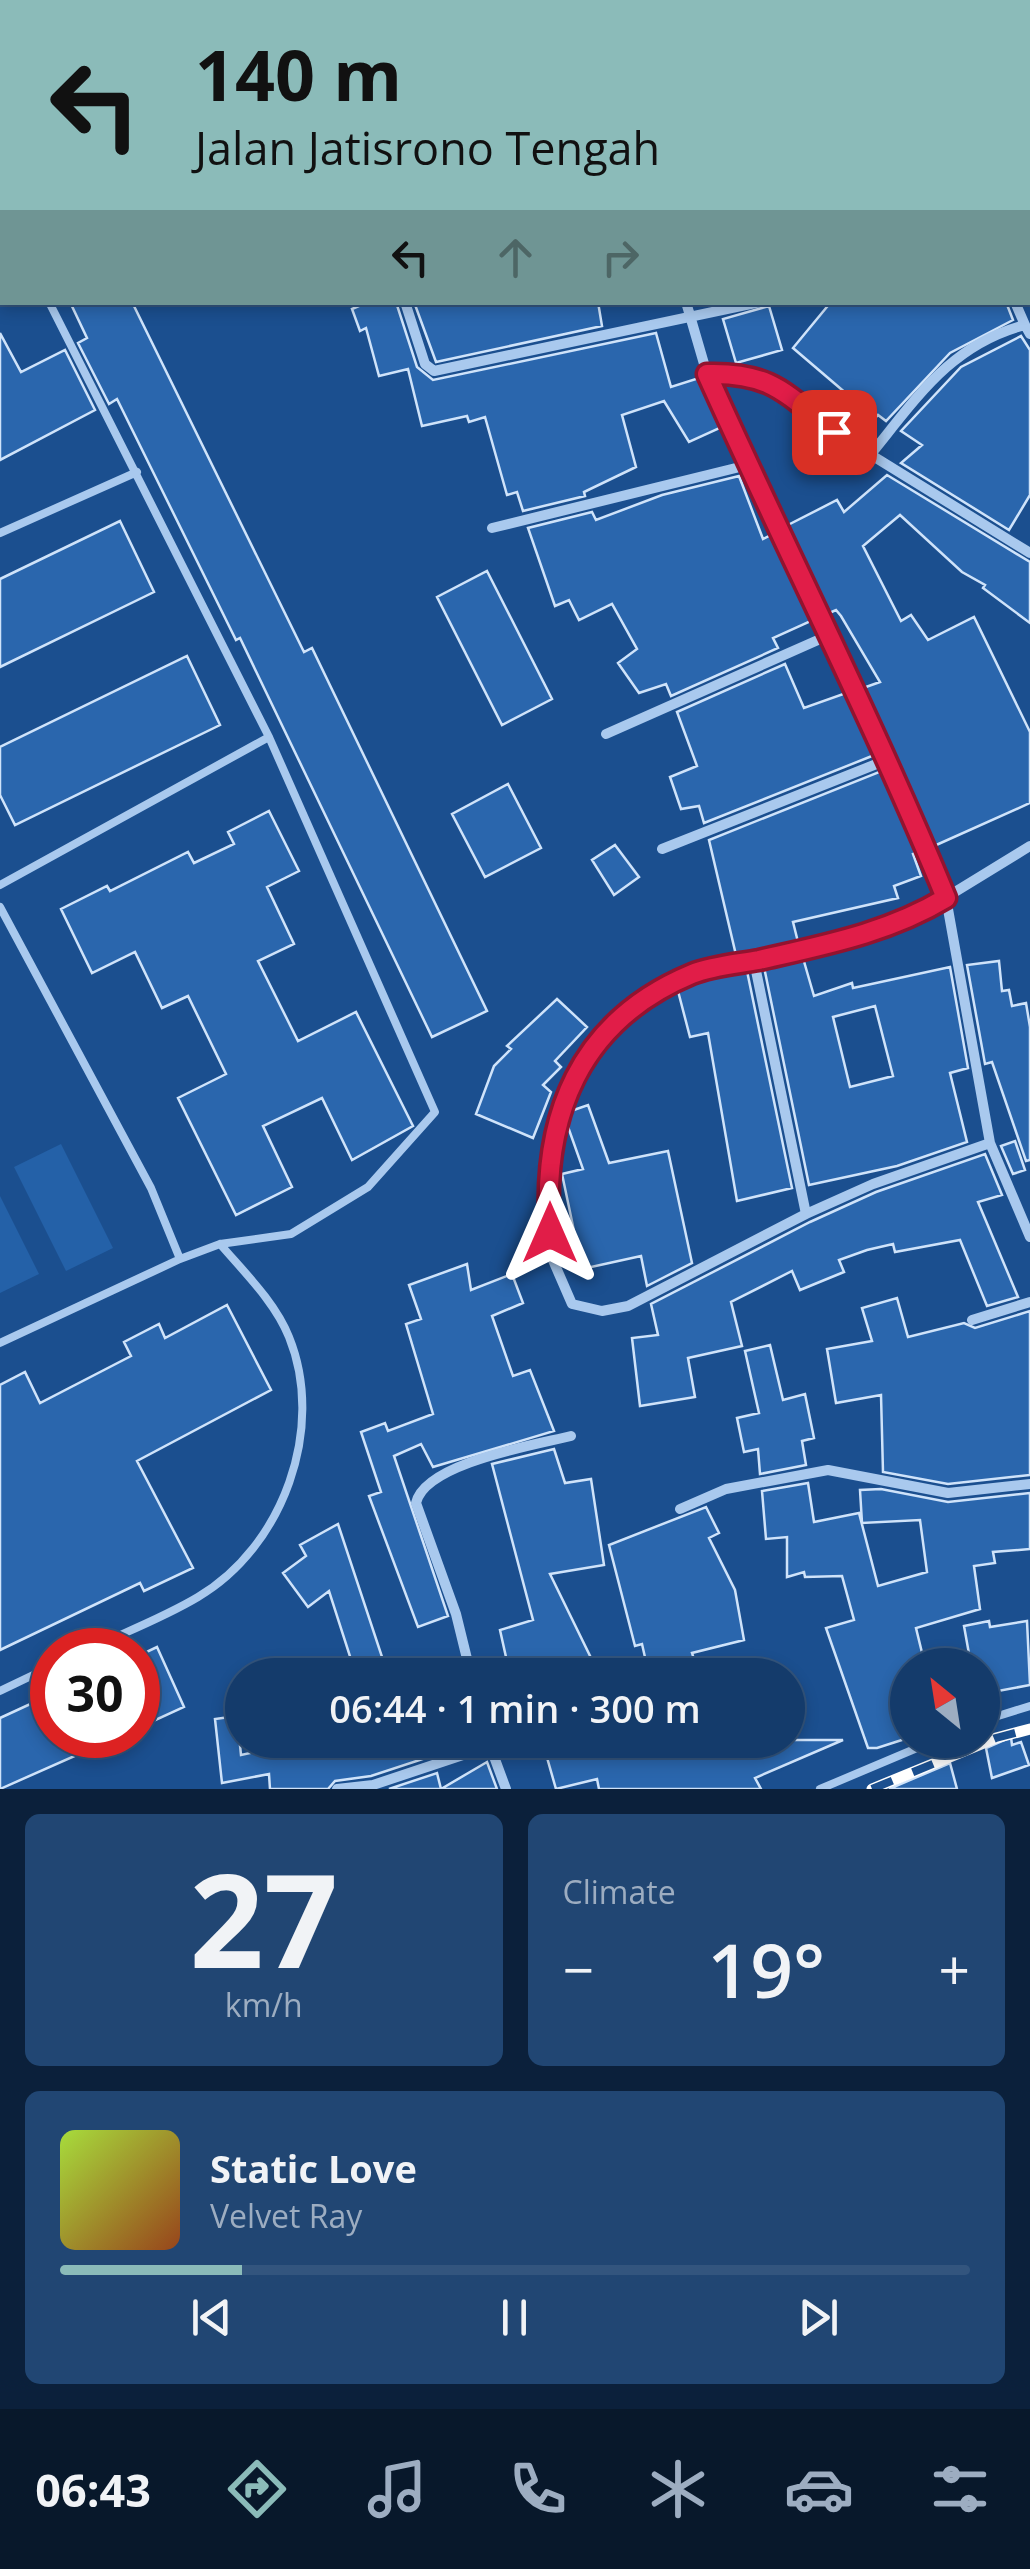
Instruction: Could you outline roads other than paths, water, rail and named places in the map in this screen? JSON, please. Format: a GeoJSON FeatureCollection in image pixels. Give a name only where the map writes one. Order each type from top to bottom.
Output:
{"type":"FeatureCollection","features":[{"type":"Feature","properties":{"kind":"street"},"geometry":{"type":"LineString","coordinates":[[406,305],[426,364],[434,371],[686,309],[728,305]]}},
{"type":"Feature","properties":{"kind":"street"},"geometry":{"type":"LineString","coordinates":[[870,454],[942,366],[986,338],[1027,330],[1017,305]]}},
{"type":"Feature","properties":{"kind":"street"},"geometry":{"type":"LineString","coordinates":[[686,309],[707,374],[827,636],[889,759],[946,898],[990,1143],[1030,1237]]}},
{"type":"Feature","properties":{"kind":"street"},"geometry":{"type":"LineString","coordinates":[[707,374],[751,374],[774,385],[870,454],[1030,553]]}},
{"type":"Feature","properties":{"kind":"street"},"geometry":{"type":"LineString","coordinates":[[492,528],[748,465]]}},
{"type":"Feature","properties":{"kind":"street"},"geometry":{"type":"LineString","coordinates":[[606,734],[827,636]]}},
{"type":"Feature","properties":{"kind":"street"},"geometry":{"type":"LineString","coordinates":[[662,848],[889,759]]}},
{"type":"Feature","properties":{"kind":"street"},"geometry":{"type":"LineString","coordinates":[[990,1143],[873,1184],[806,1214],[628,1306],[602,1311],[572,1304],[560,1286],[552,1258],[548,1208],[561,1100],[594,1047],[636,1003],[694,973],[906,922],[1030,846]]}},
{"type":"Feature","properties":{"kind":"street"},"geometry":{"type":"LineString","coordinates":[[754,961],[806,1214]]}},
{"type":"Feature","properties":{"kind":"street"},"geometry":{"type":"LineString","coordinates":[[972,1320],[1030,1302]]}},
{"type":"Feature","properties":{"kind":"street"},"geometry":{"type":"LineString","coordinates":[[467,1658],[456,1614],[416,1503],[418,1493],[430,1480],[494,1455],[571,1436]]}},
{"type":"Feature","properties":{"kind":"street"},"geometry":{"type":"LineString","coordinates":[[680,1509],[726,1489],[828,1470],[948,1494],[1030,1484]]}},
{"type":"Feature","properties":{"kind":"street"},"geometry":{"type":"LineString","coordinates":[[337,1789],[373,1784],[447,1758]]}},
{"type":"Feature","properties":{"kind":"street"},"geometry":{"type":"LineString","coordinates":[[495,1758],[506,1789]]}},
{"type":"Feature","properties":{"kind":"lane"},"geometry":{"type":"LineString","coordinates":[[0,1343],[220,1244],[291,1234],[368,1187],[435,1112],[269,737],[52,305]]}},
{"type":"Feature","properties":{"kind":"lane"},"geometry":{"type":"LineString","coordinates":[[0,533],[138,472]]}},
{"type":"Feature","properties":{"kind":"lane"},"geometry":{"type":"LineString","coordinates":[[0,884],[269,737]]}},
{"type":"Feature","properties":{"kind":"lane"},"geometry":{"type":"LineString","coordinates":[[0,907],[150,1188],[180,1259]]}},
{"type":"Feature","properties":{"kind":"lane"},"geometry":{"type":"LineString","coordinates":[[130,1628],[212,1586],[250,1556],[286,1492],[305,1421],[304,1383],[288,1333],[220,1244]]}},
{"type":"Feature","properties":{"kind":"lane"},"geometry":{"type":"LineString","coordinates":[[0,1691],[30,1677]]}},
{"type":"Feature","properties":{"kind":"lane"},"geometry":{"type":"LineString","coordinates":[[1000,1715],[1030,1706]]}},
{"type":"Feature","properties":{"kind":"lane"},"geometry":{"type":"LineString","coordinates":[[820,1789],[893,1758]]}},
{"type":"Feature","properties":{"kind":"railway"},"geometry":{"type":"LineString","coordinates":[[872,1789],[996,1738],[1030,1729]]}}]}
